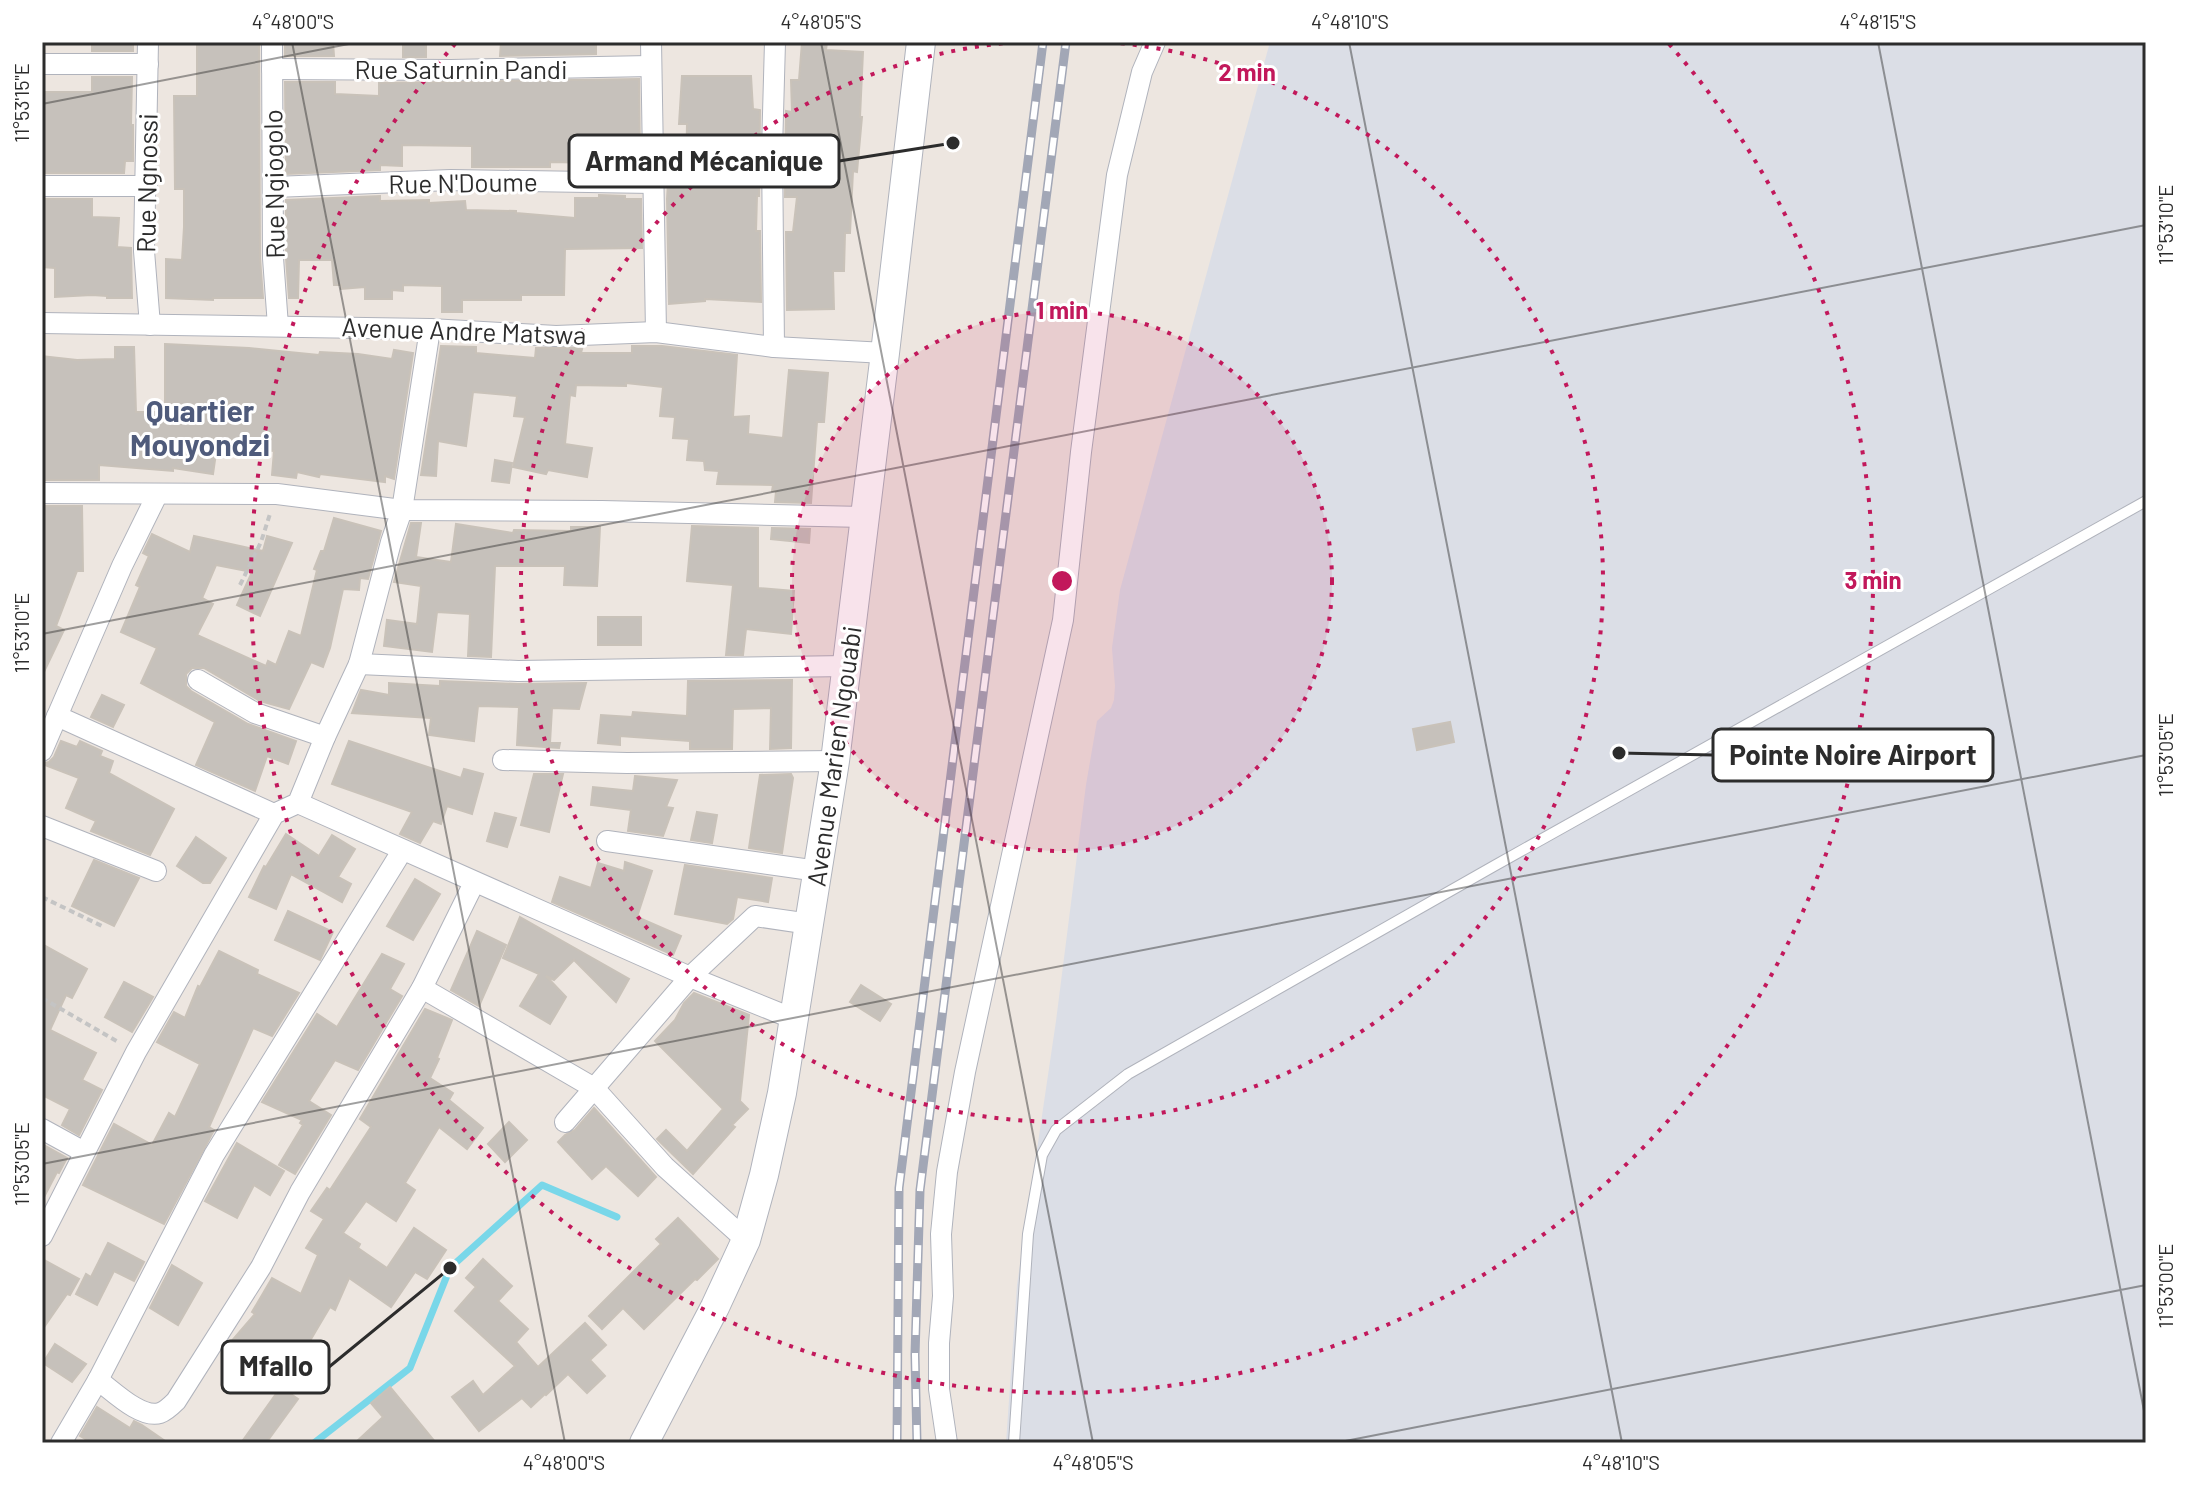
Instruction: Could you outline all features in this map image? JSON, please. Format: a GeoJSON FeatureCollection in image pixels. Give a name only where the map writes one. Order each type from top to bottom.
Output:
{"type":"FeatureCollection","features":[{"type":"Feature","properties":{"kind":"street","name":"Rue Ngnossi"},"geometry":{"type":"LineString","coordinates":[[148,42],[144,251],[150,325]]}},
{"type":"Feature","properties":{"kind":"street","name":"Rue Ngiogolo"},"geometry":{"type":"LineString","coordinates":[[272,42],[273,258],[278,326]]}},
{"type":"Feature","properties":{"kind":"street"},"geometry":{"type":"LineString","coordinates":[[651,42],[656,332]]}},
{"type":"Feature","properties":{"kind":"street"},"geometry":{"type":"LineString","coordinates":[[774,347],[772,150],[775,42]]}},
{"type":"Feature","properties":{"kind":"street","name":"Avenue Marien Ngouabi"},"geometry":{"type":"LineString","coordinates":[[644,1443],[709,1319],[746,1240],[773,1134],[835,761],[921,42]]}},
{"type":"Feature","properties":{"kind":"street"},"geometry":{"type":"LineString","coordinates":[[947,1443],[939,1389],[943,1296],[941,1234],[947,1172],[965,1072],[1063,620],[1117,175],[1142,72],[1155,42]]}},
{"type":"Feature","properties":{"kind":"street"},"geometry":{"type":"LineString","coordinates":[[42,64],[148,64]]}},
{"type":"Feature","properties":{"kind":"street","name":"Rue Saturnin Pandi"},"geometry":{"type":"LineString","coordinates":[[272,69],[451,70],[650,66]]}},
{"type":"Feature","properties":{"kind":"street","name":"Rue N'Doume"},"geometry":{"type":"LineString","coordinates":[[274,187],[451,180],[653,183]]}},
{"type":"Feature","properties":{"kind":"street"},"geometry":{"type":"LineString","coordinates":[[42,186],[147,186]]}},
{"type":"Feature","properties":{"kind":"street","name":"Avenue Andre Matswa"},"geometry":{"type":"LineString","coordinates":[[42,323],[430,329],[556,336],[656,332],[774,347],[885,353]]}},
{"type":"Feature","properties":{"kind":"street"},"geometry":{"type":"LineString","coordinates":[[42,1236],[136,1052],[274,814],[298,803],[359,664],[402,510],[430,329]]}},
{"type":"Feature","properties":{"kind":"street"},"geometry":{"type":"LineString","coordinates":[[42,493],[277,494],[402,510],[864,517]]}},
{"type":"Feature","properties":{"kind":"street"},"geometry":{"type":"LineString","coordinates":[[42,751],[122,566],[157,495]]}},
{"type":"Feature","properties":{"kind":"street"},"geometry":{"type":"LineString","coordinates":[[359,664],[518,671],[847,666]]}},
{"type":"Feature","properties":{"kind":"street"},"geometry":{"type":"LineString","coordinates":[[198,680],[255,713],[325,737]]}},
{"type":"Feature","properties":{"kind":"street"},"geometry":{"type":"LineString","coordinates":[[57,716],[274,814]]}},
{"type":"Feature","properties":{"kind":"street"},"geometry":{"type":"LineString","coordinates":[[503,760],[627,763],[835,761]]}},
{"type":"Feature","properties":{"kind":"street"},"geometry":{"type":"LineString","coordinates":[[298,803],[474,883],[794,1019]]}},
{"type":"Feature","properties":{"kind":"street"},"geometry":{"type":"LineString","coordinates":[[42,826],[156,871]]}},
{"type":"Feature","properties":{"kind":"street"},"geometry":{"type":"LineString","coordinates":[[607,841],[818,871]]}},
{"type":"Feature","properties":{"kind":"street"},"geometry":{"type":"LineString","coordinates":[[61,1443],[98,1380],[214,1155],[402,851]]}},
{"type":"Feature","properties":{"kind":"street"},"geometry":{"type":"LineString","coordinates":[[98,1380],[141,1412],[164,1412],[176,1401],[261,1267],[300,1192],[422,988],[474,883]]}},
{"type":"Feature","properties":{"kind":"street"},"geometry":{"type":"LineString","coordinates":[[565,1122],[690,977],[755,916],[810,924]]}},
{"type":"Feature","properties":{"kind":"street"},"geometry":{"type":"LineString","coordinates":[[422,988],[594,1088],[665,1167],[746,1240]]}},
{"type":"Feature","properties":{"kind":"street"},"geometry":{"type":"LineString","coordinates":[[42,1129],[84,1152]]}},
{"type":"Feature","properties":{"kind":"lane"},"geometry":{"type":"LineString","coordinates":[[1014,1443],[1028,1234],[1042,1155],[1056,1130],[1128,1074],[1480,873],[2146,501]]}},
{"type":"Feature","properties":{"kind":"path"},"geometry":{"type":"LineString","coordinates":[[240,585],[261,542],[277,494]]}},
{"type":"Feature","properties":{"kind":"path"},"geometry":{"type":"LineString","coordinates":[[42,897],[104,927]]}},
{"type":"Feature","properties":{"kind":"path"},"geometry":{"type":"LineString","coordinates":[[42,998],[136,1052]]}},
{"type":"Feature","properties":{"kind":"shaded area"},"geometry":{"type":"Polygon","coordinates":[[[1270,42],[2146,42],[2146,1443],[1006,1443],[1017,1285],[1056,1021],[1086,785],[1097,721],[1111,708],[1114,700],[1112,648],[1120,590],[1270,42]]]}},
{"type":"Feature","properties":{"kind":"building"},"geometry":{"type":"Polygon","coordinates":[[[92,42],[133,42],[133,51],[92,51],[92,42]]]}},
{"type":"Feature","properties":{"kind":"building"},"geometry":{"type":"Polygon","coordinates":[[[197,42],[259,42],[263,298],[166,298],[166,259],[182,260],[184,227],[184,189],[175,189],[174,96],[197,96],[197,42]]]}},
{"type":"Feature","properties":{"kind":"building"},"geometry":{"type":"Polygon","coordinates":[[[285,42],[333,42],[334,56],[285,56],[285,42]]]}},
{"type":"Feature","properties":{"kind":"building"},"geometry":{"type":"Polygon","coordinates":[[[403,42],[426,42],[426,57],[403,57],[403,42]]]}},
{"type":"Feature","properties":{"kind":"building"},"geometry":{"type":"Polygon","coordinates":[[[501,42],[596,42],[596,54],[500,56],[501,42]]]}},
{"type":"Feature","properties":{"kind":"building"},"geometry":{"type":"Polygon","coordinates":[[[802,42],[827,42],[826,50],[863,52],[857,172],[853,171],[850,233],[845,233],[844,271],[833,271],[834,309],[787,310],[786,232],[793,232],[797,197],[785,197],[786,111],[792,112],[791,80],[799,80],[802,42]]]}},
{"type":"Feature","properties":{"kind":"building"},"geometry":{"type":"Polygon","coordinates":[[[682,76],[751,76],[753,109],[760,110],[756,231],[760,231],[761,302],[705,299],[669,304],[668,183],[686,182],[687,124],[679,124],[682,76]]]}},
{"type":"Feature","properties":{"kind":"building"},"geometry":{"type":"Polygon","coordinates":[[[92,77],[132,77],[133,161],[125,161],[124,173],[42,173],[42,92],[92,92],[92,77]]]}},
{"type":"Feature","properties":{"kind":"building"},"geometry":{"type":"Polygon","coordinates":[[[639,79],[640,164],[625,164],[625,170],[599,169],[599,163],[550,162],[550,167],[472,167],[472,146],[402,145],[402,166],[380,165],[380,170],[286,174],[285,82],[335,82],[335,94],[379,96],[379,83],[639,79]]]}},
{"type":"Feature","properties":{"kind":"building"},"geometry":{"type":"Polygon","coordinates":[[[599,195],[641,199],[642,248],[565,249],[564,295],[521,295],[521,300],[462,300],[462,312],[442,312],[442,286],[403,285],[403,291],[392,290],[392,299],[365,299],[365,287],[341,289],[341,285],[334,285],[332,260],[299,260],[298,298],[289,298],[286,200],[380,196],[380,201],[465,201],[466,210],[516,211],[575,218],[575,198],[599,198],[599,195]]]}},
{"type":"Feature","properties":{"kind":"building"},"geometry":{"type":"Polygon","coordinates":[[[42,199],[92,199],[92,217],[119,218],[117,247],[131,248],[132,298],[92,295],[55,297],[55,268],[42,267],[42,199]]]}},
{"type":"Feature","properties":{"kind":"building"},"geometry":{"type":"Polygon","coordinates":[[[165,344],[319,355],[320,352],[358,354],[392,359],[394,350],[413,353],[394,479],[385,476],[385,482],[320,474],[319,477],[297,472],[296,478],[272,475],[274,451],[217,446],[213,474],[173,468],[173,471],[99,465],[99,480],[42,480],[42,356],[77,360],[115,359],[115,347],[134,347],[136,412],[165,412],[165,344]]]}},
{"type":"Feature","properties":{"kind":"building"},"geometry":{"type":"Polygon","coordinates":[[[441,346],[476,347],[476,353],[535,358],[536,348],[576,348],[582,349],[581,353],[632,353],[632,346],[662,346],[737,355],[733,417],[749,416],[748,434],[783,438],[789,370],[828,373],[824,422],[817,422],[811,503],[775,502],[773,485],[717,484],[719,471],[705,470],[704,461],[687,460],[689,439],[673,438],[675,417],[660,416],[663,387],[626,383],[626,386],[576,385],[575,396],[570,395],[565,444],[592,448],[587,477],[548,470],[546,474],[513,467],[525,417],[514,416],[517,396],[473,392],[466,446],[438,441],[436,476],[421,475],[441,346]]]}},
{"type":"Feature","properties":{"kind":"building"},"geometry":{"type":"Polygon","coordinates":[[[495,460],[512,463],[509,483],[492,481],[495,460]]]}},
{"type":"Feature","properties":{"kind":"building"},"geometry":{"type":"Polygon","coordinates":[[[42,506],[82,506],[83,571],[77,571],[56,626],[64,630],[42,676],[42,506]]]}},
{"type":"Feature","properties":{"kind":"building"},"geometry":{"type":"Polygon","coordinates":[[[334,518],[381,531],[368,579],[360,578],[359,590],[343,589],[323,667],[311,662],[289,709],[260,701],[204,668],[192,668],[186,674],[186,686],[191,691],[248,724],[296,741],[288,764],[267,756],[255,791],[196,765],[215,722],[141,683],[157,648],[121,632],[149,556],[143,553],[152,534],[190,552],[194,536],[263,551],[267,536],[292,543],[260,616],[237,605],[252,572],[216,565],[202,598],[213,604],[197,635],[266,666],[268,661],[276,665],[289,631],[301,636],[317,570],[314,569],[321,551],[324,551],[334,518]]]}},
{"type":"Feature","properties":{"kind":"building"},"geometry":{"type":"Polygon","coordinates":[[[411,523],[421,523],[416,557],[451,562],[456,524],[513,533],[514,530],[571,531],[571,527],[600,527],[597,586],[564,585],[565,566],[495,566],[491,657],[468,656],[470,614],[437,612],[432,652],[384,646],[387,620],[417,624],[421,586],[394,582],[411,523]]]}},
{"type":"Feature","properties":{"kind":"building"},"geometry":{"type":"Polygon","coordinates":[[[692,526],[758,528],[758,588],[794,591],[791,634],[746,629],[743,655],[726,655],[733,585],[687,581],[692,526]]]}},
{"type":"Feature","properties":{"kind":"building"},"geometry":{"type":"Polygon","coordinates":[[[772,528],[810,529],[809,543],[771,539],[772,528]]]}},
{"type":"Feature","properties":{"kind":"building"},"geometry":{"type":"Polygon","coordinates":[[[598,617],[641,617],[641,645],[598,645],[598,617]]]}},
{"type":"Feature","properties":{"kind":"building"},"geometry":{"type":"Polygon","coordinates":[[[792,680],[791,748],[770,749],[771,708],[733,709],[732,749],[690,749],[690,741],[620,736],[620,745],[598,743],[601,715],[632,717],[633,712],[687,716],[688,681],[792,680]]]}},
{"type":"Feature","properties":{"kind":"building"},"geometry":{"type":"Polygon","coordinates":[[[440,681],[586,683],[579,709],[552,708],[550,743],[560,743],[559,748],[517,745],[519,707],[478,706],[474,741],[429,735],[431,718],[352,713],[361,690],[389,695],[389,683],[440,686],[440,681]]]}},
{"type":"Feature","properties":{"kind":"building"},"geometry":{"type":"Polygon","coordinates":[[[102,695],[124,705],[113,727],[91,717],[102,695]]]}},
{"type":"Feature","properties":{"kind":"building"},"geometry":{"type":"Polygon","coordinates":[[[1450,722],[1454,742],[1417,750],[1413,729],[1450,722]]]}},
{"type":"Feature","properties":{"kind":"building"},"geometry":{"type":"Polygon","coordinates":[[[61,741],[77,747],[80,741],[102,751],[100,756],[113,761],[109,773],[174,809],[150,855],[91,831],[96,821],[66,808],[79,778],[42,764],[54,757],[61,741]]]}},
{"type":"Feature","properties":{"kind":"building"},"geometry":{"type":"Polygon","coordinates":[[[349,741],[461,778],[464,769],[483,774],[472,814],[447,806],[441,824],[433,821],[420,843],[400,834],[412,812],[332,784],[349,741]]]}},
{"type":"Feature","properties":{"kind":"building"},"geometry":{"type":"Polygon","coordinates":[[[534,774],[563,774],[549,832],[521,825],[534,774]]]}},
{"type":"Feature","properties":{"kind":"building"},"geometry":{"type":"Polygon","coordinates":[[[791,774],[793,778],[782,853],[749,848],[760,775],[791,774]]]}},
{"type":"Feature","properties":{"kind":"building"},"geometry":{"type":"Polygon","coordinates":[[[635,776],[677,780],[666,807],[673,808],[663,836],[628,831],[631,810],[591,805],[593,787],[633,791],[635,776]]]}},
{"type":"Feature","properties":{"kind":"building"},"geometry":{"type":"Polygon","coordinates":[[[697,812],[717,815],[712,843],[691,840],[697,812]]]}},
{"type":"Feature","properties":{"kind":"building"},"geometry":{"type":"Polygon","coordinates":[[[495,813],[516,818],[507,847],[487,841],[495,813]]]}},
{"type":"Feature","properties":{"kind":"building"},"geometry":{"type":"Polygon","coordinates":[[[286,834],[319,856],[332,835],[355,849],[338,877],[351,884],[342,902],[291,874],[276,909],[249,897],[264,866],[286,834]]]}},
{"type":"Feature","properties":{"kind":"building"},"geometry":{"type":"Polygon","coordinates":[[[196,837],[226,858],[210,883],[203,883],[177,866],[196,837]]]}},
{"type":"Feature","properties":{"kind":"building"},"geometry":{"type":"Polygon","coordinates":[[[94,860],[139,878],[114,926],[72,906],[94,860]]]}},
{"type":"Feature","properties":{"kind":"building"},"geometry":{"type":"Polygon","coordinates":[[[625,862],[652,871],[637,917],[681,936],[673,955],[552,902],[560,877],[591,888],[598,863],[624,871],[625,862]]]}},
{"type":"Feature","properties":{"kind":"building"},"geometry":{"type":"Polygon","coordinates":[[[685,865],[772,878],[768,902],[737,897],[733,919],[727,924],[675,914],[685,865]]]}},
{"type":"Feature","properties":{"kind":"building"},"geometry":{"type":"Polygon","coordinates":[[[415,879],[440,894],[413,940],[387,926],[415,879]]]}},
{"type":"Feature","properties":{"kind":"building"},"geometry":{"type":"Polygon","coordinates":[[[288,911],[333,932],[320,960],[275,940],[288,911]]]}},
{"type":"Feature","properties":{"kind":"building"},"geometry":{"type":"Polygon","coordinates":[[[520,917],[629,979],[616,1002],[574,960],[554,980],[546,976],[566,997],[550,1024],[520,1006],[539,974],[503,958],[520,917]]]}},
{"type":"Feature","properties":{"kind":"building"},"geometry":{"type":"Polygon","coordinates":[[[477,931],[506,945],[479,1006],[451,990],[477,931]]]}},
{"type":"Feature","properties":{"kind":"building"},"geometry":{"type":"Polygon","coordinates":[[[42,944],[87,969],[72,998],[66,995],[50,1030],[96,1053],[82,1080],[102,1090],[79,1135],[62,1125],[70,1109],[42,1095],[42,944]]]}},
{"type":"Feature","properties":{"kind":"building"},"geometry":{"type":"Polygon","coordinates":[[[219,951],[258,970],[257,974],[299,993],[272,1036],[253,1028],[209,1127],[214,1130],[164,1224],[83,1185],[114,1124],[152,1145],[169,1113],[175,1117],[200,1064],[157,1042],[174,1012],[185,1018],[198,986],[219,951]]]}},
{"type":"Feature","properties":{"kind":"building"},"geometry":{"type":"Polygon","coordinates":[[[382,954],[404,964],[390,989],[402,996],[358,1070],[335,1060],[309,1101],[331,1115],[295,1174],[279,1165],[303,1125],[300,1123],[302,1120],[262,1102],[317,1014],[337,1027],[382,954]]]}},
{"type":"Feature","properties":{"kind":"building"},"geometry":{"type":"Polygon","coordinates":[[[124,982],[153,997],[132,1032],[105,1017],[124,982]]]}},
{"type":"Feature","properties":{"kind":"building"},"geometry":{"type":"Polygon","coordinates":[[[861,985],[891,1004],[880,1021],[850,1002],[861,985]]]}},
{"type":"Feature","properties":{"kind":"building"},"geometry":{"type":"Polygon","coordinates":[[[694,993],[749,1015],[740,1101],[748,1109],[693,1174],[657,1139],[666,1130],[687,1151],[723,1109],[655,1041],[694,993]]]}},
{"type":"Feature","properties":{"kind":"building"},"geometry":{"type":"Polygon","coordinates":[[[425,1009],[452,1020],[430,1078],[453,1093],[449,1100],[483,1128],[467,1149],[439,1127],[405,1183],[415,1190],[396,1221],[366,1201],[343,1233],[360,1244],[358,1248],[387,1268],[414,1228],[446,1250],[427,1279],[415,1272],[391,1307],[349,1278],[335,1310],[330,1307],[307,1346],[298,1341],[271,1380],[230,1343],[255,1314],[252,1312],[272,1278],[301,1294],[318,1255],[306,1248],[324,1219],[311,1211],[327,1188],[330,1190],[371,1127],[360,1119],[425,1009]]]}},
{"type":"Feature","properties":{"kind":"building"},"geometry":{"type":"Polygon","coordinates":[[[594,1108],[656,1177],[638,1196],[606,1166],[592,1179],[558,1142],[575,1130],[594,1108]]]}},
{"type":"Feature","properties":{"kind":"building"},"geometry":{"type":"Polygon","coordinates":[[[509,1122],[527,1140],[505,1162],[488,1144],[509,1122]]]}},
{"type":"Feature","properties":{"kind":"building"},"geometry":{"type":"Polygon","coordinates":[[[237,1143],[284,1171],[270,1195],[254,1185],[237,1218],[205,1201],[237,1143]]]}},
{"type":"Feature","properties":{"kind":"building"},"geometry":{"type":"Polygon","coordinates":[[[42,1144],[67,1158],[42,1201],[42,1144]]]}},
{"type":"Feature","properties":{"kind":"building"},"geometry":{"type":"Polygon","coordinates":[[[678,1218],[718,1259],[644,1329],[623,1308],[602,1329],[589,1316],[661,1244],[656,1239],[678,1218]]]}},
{"type":"Feature","properties":{"kind":"building"},"geometry":{"type":"Polygon","coordinates":[[[108,1243],[144,1262],[134,1281],[114,1271],[97,1305],[76,1294],[86,1274],[91,1277],[108,1243]]]}},
{"type":"Feature","properties":{"kind":"building"},"geometry":{"type":"Polygon","coordinates":[[[42,1259],[79,1279],[42,1330],[42,1259]]]}},
{"type":"Feature","properties":{"kind":"building"},"geometry":{"type":"Polygon","coordinates":[[[483,1259],[512,1286],[498,1301],[528,1329],[516,1342],[538,1367],[585,1323],[606,1345],[590,1360],[605,1376],[587,1393],[568,1374],[531,1407],[522,1398],[479,1431],[452,1397],[473,1381],[483,1395],[515,1366],[455,1311],[476,1287],[466,1278],[483,1259]]]}},
{"type":"Feature","properties":{"kind":"building"},"geometry":{"type":"Polygon","coordinates":[[[172,1265],[202,1283],[178,1325],[150,1308],[172,1265]]]}},
{"type":"Feature","properties":{"kind":"building"},"geometry":{"type":"Polygon","coordinates":[[[55,1344],[86,1364],[72,1382],[43,1363],[55,1344]]]}},
{"type":"Feature","properties":{"kind":"building"},"geometry":{"type":"Polygon","coordinates":[[[281,1387],[298,1399],[266,1443],[241,1443],[281,1387]]]}},
{"type":"Feature","properties":{"kind":"building"},"geometry":{"type":"Polygon","coordinates":[[[390,1387],[436,1443],[355,1443],[383,1417],[371,1403],[390,1387]]]}},
{"type":"Feature","properties":{"kind":"building"},"geometry":{"type":"Polygon","coordinates":[[[97,1407],[130,1428],[134,1421],[142,1425],[168,1443],[92,1443],[80,1436],[97,1407]]]}},
{"type":"Feature","properties":{"kind":"waterway"},"geometry":{"type":"LineString","coordinates":[[314,1443],[410,1368],[450,1268],[542,1185],[617,1217]]}},
{"type":"Feature","properties":{"kind":"railway"},"geometry":{"type":"LineString","coordinates":[[897,1443],[899,1188],[1043,42]]}},
{"type":"Feature","properties":{"kind":"railway"},"geometry":{"type":"LineString","coordinates":[[917,1443],[915,1355],[920,1190],[1066,42]]}},
{"type":"Feature","properties":{"kind":"place","name":"Armand Mécanique"},"geometry":{"type":"Point","coordinates":[953,143]}},
{"type":"Feature","properties":{"kind":"place","name":"Pointe Noire Airport"},"geometry":{"type":"Point","coordinates":[1619,753]}},
{"type":"Feature","properties":{"kind":"place","name":"Mfallo"},"geometry":{"type":"Point","coordinates":[450,1268]}},
{"type":"Feature","properties":{"kind":"district","name":"Quartier Mouyondzi"},"geometry":{"type":"Point","coordinates":[200,427]}}]}
